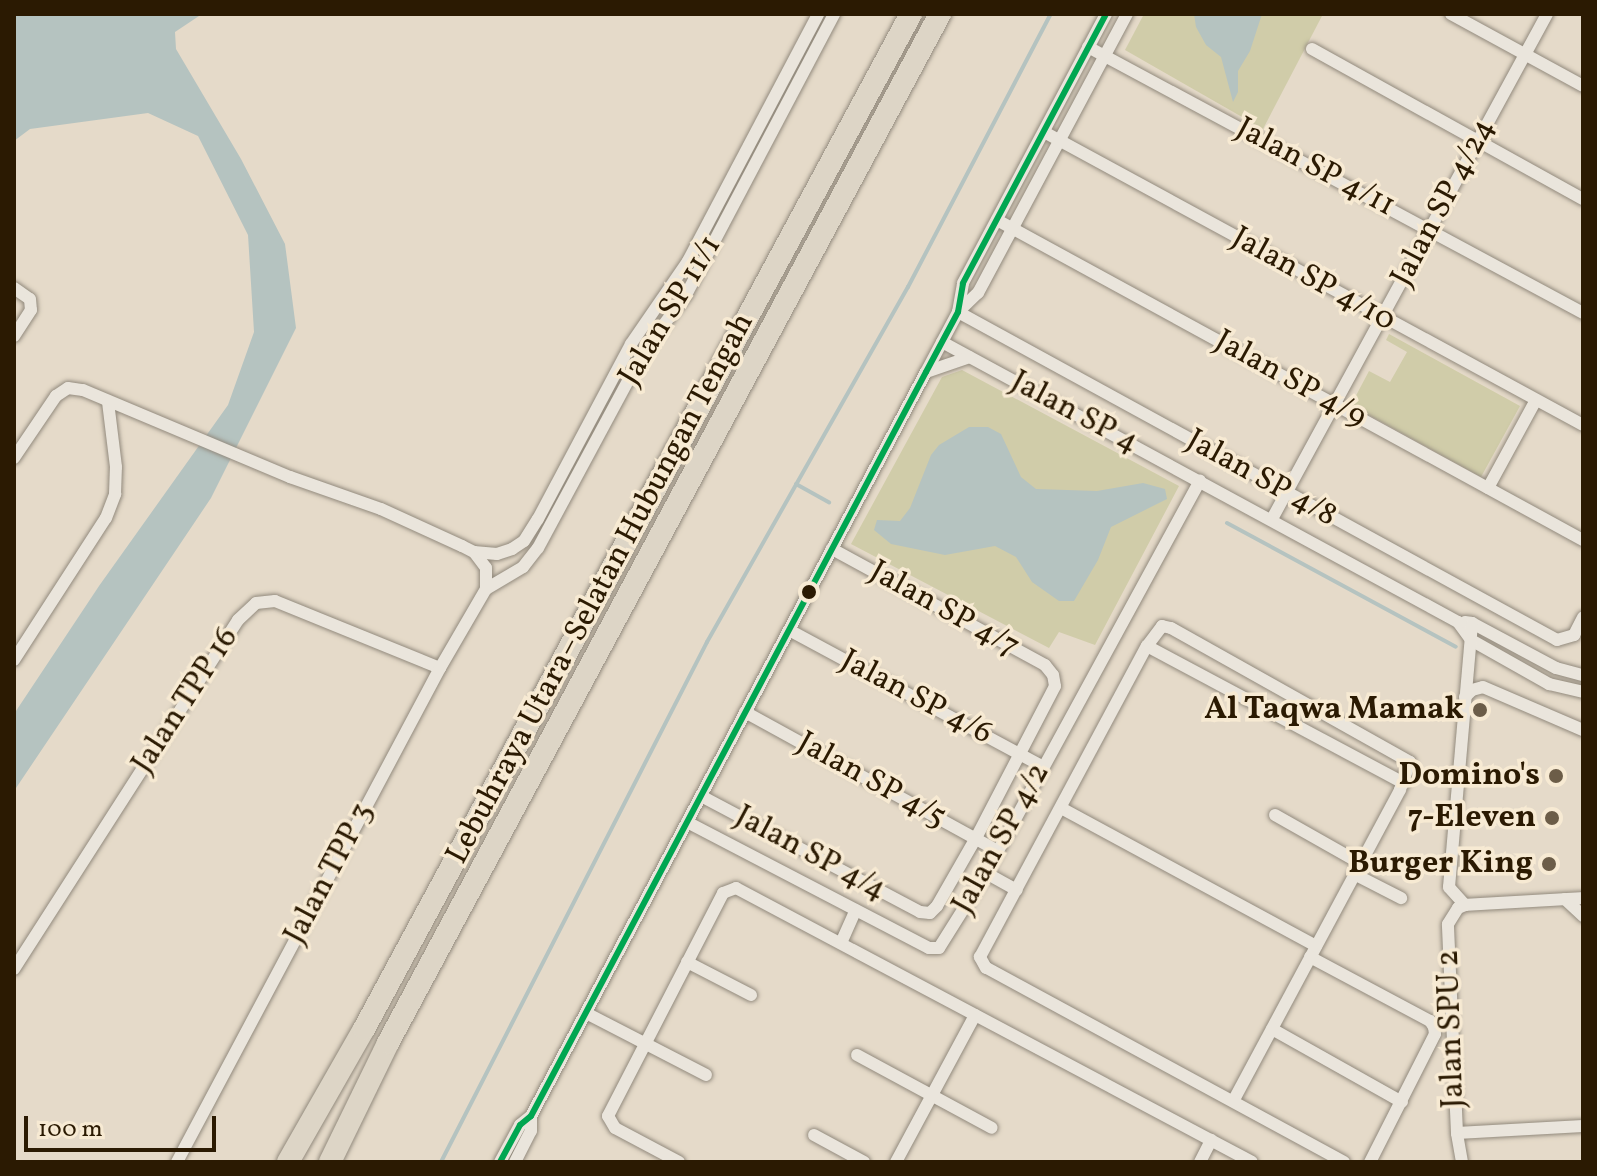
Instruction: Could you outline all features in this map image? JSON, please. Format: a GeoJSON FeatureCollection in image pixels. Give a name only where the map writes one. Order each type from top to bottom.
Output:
{"type":"FeatureCollection","features":[{"type":"Feature","properties":{"kind":"highway","name":"Lebuhraya Utara–Selatan Hubungan Tengah"},"geometry":{"type":"LineString","coordinates":[[287,1162],[364,1029],[911,14]]}},
{"type":"Feature","properties":{"kind":"highway","name":"Lebuhraya Utara–Selatan Hubungan Tengah"},"geometry":{"type":"LineString","coordinates":[[331,1161],[388,1043],[940,14]]}},
{"type":"Feature","properties":{"kind":"street","name":"Jalan SP 11/1"},"geometry":{"type":"LineString","coordinates":[[474,552],[497,554],[524,541],[631,344],[688,261],[818,14]]}},
{"type":"Feature","properties":{"kind":"street","name":"Jalan SP 11/1"},"geometry":{"type":"LineString","coordinates":[[486,589],[523,567],[538,548],[644,351],[686,295],[834,14]]}},
{"type":"Feature","properties":{"kind":"street"},"geometry":{"type":"LineString","coordinates":[[500,1162],[520,1125],[531,1116],[958,312],[963,283],[1106,14]]}},
{"type":"Feature","properties":{"kind":"street"},"geometry":{"type":"LineString","coordinates":[[958,312],[978,293],[1127,14]]}},
{"type":"Feature","properties":{"kind":"street"},"geometry":{"type":"LineString","coordinates":[[1451,14],[1583,86]]}},
{"type":"Feature","properties":{"kind":"street","name":"Jalan SP 4/24"},"geometry":{"type":"LineString","coordinates":[[1272,519],[1547,14]]}},
{"type":"Feature","properties":{"kind":"street","name":"Jalan SP 4/11"},"geometry":{"type":"LineString","coordinates":[[1088,47],[1583,313]]}},
{"type":"Feature","properties":{"kind":"street"},"geometry":{"type":"LineString","coordinates":[[1312,49],[1583,199]]}},
{"type":"Feature","properties":{"kind":"street","name":"Jalan SP 4/10"},"geometry":{"type":"LineString","coordinates":[[1044,132],[1583,425]]}},
{"type":"Feature","properties":{"kind":"street","name":"Jalan SP 4/9"},"geometry":{"type":"LineString","coordinates":[[997,220],[1583,540]]}},
{"type":"Feature","properties":{"kind":"street"},"geometry":{"type":"LineString","coordinates":[[14,288],[30,299],[31,310],[14,336]]}},
{"type":"Feature","properties":{"kind":"street","name":"Jalan SP 4/8"},"geometry":{"type":"LineString","coordinates":[[958,312],[1557,640],[1566,640],[1574,635],[1583,617]]}},
{"type":"Feature","properties":{"kind":"street","name":"Jalan SP 4"},"geometry":{"type":"LineString","coordinates":[[942,342],[1458,622],[1472,623],[1556,668],[1583,675]]}},
{"type":"Feature","properties":{"kind":"street"},"geometry":{"type":"LineString","coordinates":[[926,372],[970,357]]}},
{"type":"Feature","properties":{"kind":"street"},"geometry":{"type":"LineString","coordinates":[[14,458],[56,396],[68,388],[139,412],[290,477],[381,509],[474,552],[486,568],[486,589]]}},
{"type":"Feature","properties":{"kind":"street"},"geometry":{"type":"LineString","coordinates":[[1488,488],[1536,400]]}},
{"type":"Feature","properties":{"kind":"street"},"geometry":{"type":"LineString","coordinates":[[14,660],[106,518],[115,494],[116,467],[108,402]]}},
{"type":"Feature","properties":{"kind":"street","name":"Jalan SP 4/2"},"geometry":{"type":"LineString","coordinates":[[687,822],[929,948],[939,948],[986,873],[1200,480]]}},
{"type":"Feature","properties":{"kind":"street","name":"Jalan SP 4/7"},"geometry":{"type":"LineString","coordinates":[[832,549],[1045,665],[1053,675],[1055,686],[1020,754]]}},
{"type":"Feature","properties":{"kind":"street","name":"Jalan TPP 3"},"geometry":{"type":"LineString","coordinates":[[177,1162],[440,668],[486,589]]}},
{"type":"Feature","properties":{"kind":"street","name":"Jalan TPP 16"},"geometry":{"type":"LineString","coordinates":[[14,969],[238,620],[256,603],[275,601],[440,668]]}},
{"type":"Feature","properties":{"kind":"street","name":"Jalan SP 4"},"geometry":{"type":"LineString","coordinates":[[1458,622],[1471,640],[1549,684],[1583,692]]}},
{"type":"Feature","properties":{"kind":"street","name":"Jalan SPU 2"},"geometry":{"type":"LineString","coordinates":[[1462,1162],[1457,1133],[1448,924],[1450,918],[1465,905],[1449,887],[1472,623]]}},
{"type":"Feature","properties":{"kind":"street"},"geometry":{"type":"LineString","coordinates":[[1233,1101],[1410,767],[1406,757],[1171,628],[1162,626],[1147,646],[980,957],[980,964],[1344,1162]]}},
{"type":"Feature","properties":{"kind":"street","name":"Jalan SP 4/6"},"geometry":{"type":"LineString","coordinates":[[789,630],[1042,766]]}},
{"type":"Feature","properties":{"kind":"street"},"geometry":{"type":"LineString","coordinates":[[1147,646],[1404,783]]}},
{"type":"Feature","properties":{"kind":"street"},"geometry":{"type":"LineString","coordinates":[[1465,697],[1472,690],[1483,687],[1583,730]]}},
{"type":"Feature","properties":{"kind":"street","name":"Jalan SP 4/5"},"geometry":{"type":"LineString","coordinates":[[745,712],[996,850]]}},
{"type":"Feature","properties":{"kind":"street"},"geometry":{"type":"LineString","coordinates":[[976,838],[1020,754]]}},
{"type":"Feature","properties":{"kind":"street","name":"Jalan SP 4/4"},"geometry":{"type":"LineString","coordinates":[[701,796],[920,912],[930,913],[937,906],[976,838]]}},
{"type":"Feature","properties":{"kind":"street"},"geometry":{"type":"LineString","coordinates":[[1061,808],[1313,951]]}},
{"type":"Feature","properties":{"kind":"street"},"geometry":{"type":"LineString","coordinates":[[1275,815],[1401,898]]}},
{"type":"Feature","properties":{"kind":"street"},"geometry":{"type":"LineString","coordinates":[[986,873],[1017,890]]}},
{"type":"Feature","properties":{"kind":"street"},"geometry":{"type":"LineString","coordinates":[[1465,905],[1582,898],[1583,883]]}},
{"type":"Feature","properties":{"kind":"street"},"geometry":{"type":"LineString","coordinates":[[679,1162],[609,1123],[608,1116],[723,893],[736,888],[1252,1162]]}},
{"type":"Feature","properties":{"kind":"street"},"geometry":{"type":"LineString","coordinates":[[1565,899],[1583,916]]}},
{"type":"Feature","properties":{"kind":"street"},"geometry":{"type":"LineString","coordinates":[[841,943],[856,910]]}},
{"type":"Feature","properties":{"kind":"street","name":"Jalan SPU 2"},"geometry":{"type":"LineString","coordinates":[[1313,951],[1430,1021],[1434,1027],[1435,1034],[1370,1162]]}},
{"type":"Feature","properties":{"kind":"street"},"geometry":{"type":"LineString","coordinates":[[687,962],[751,995]]}},
{"type":"Feature","properties":{"kind":"street"},"geometry":{"type":"LineString","coordinates":[[586,1013],[706,1075]]}},
{"type":"Feature","properties":{"kind":"street"},"geometry":{"type":"LineString","coordinates":[[896,1162],[975,1015]]}},
{"type":"Feature","properties":{"kind":"street"},"geometry":{"type":"LineString","coordinates":[[1272,1029],[1402,1102]]}},
{"type":"Feature","properties":{"kind":"street"},"geometry":{"type":"LineString","coordinates":[[857,1055],[992,1128]]}},
{"type":"Feature","properties":{"kind":"street"},"geometry":{"type":"LineString","coordinates":[[515,1162],[531,1131],[531,1116]]}},
{"type":"Feature","properties":{"kind":"street"},"geometry":{"type":"LineString","coordinates":[[1457,1133],[1583,1126]]}},
{"type":"Feature","properties":{"kind":"street"},"geometry":{"type":"LineString","coordinates":[[814,1135],[864,1162]]}},
{"type":"Feature","properties":{"kind":"street"},"geometry":{"type":"LineString","coordinates":[[1200,1162],[1211,1140]]}},
{"type":"Feature","properties":{"kind":"shaded area"},"geometry":{"type":"Polygon","coordinates":[[[14,14],[202,14],[175,32],[176,49],[241,159],[285,244],[296,328],[211,498],[14,791],[14,714],[99,586],[228,405],[254,332],[248,235],[198,136],[148,113],[30,129],[14,141],[14,14]]]}},
{"type":"Feature","properties":{"kind":"shaded area"},"geometry":{"type":"Polygon","coordinates":[[[1144,14],[1323,14],[1263,129],[1125,50],[1144,14]]]}},
{"type":"Feature","properties":{"kind":"shaded area"},"geometry":{"type":"Polygon","coordinates":[[[1194,14],[1262,14],[1250,51],[1238,71],[1238,92],[1233,102],[1221,57],[1206,45],[1196,27],[1194,14]]]}},
{"type":"Feature","properties":{"kind":"shaded area"},"geometry":{"type":"Polygon","coordinates":[[[1389,334],[1520,406],[1481,477],[1351,405],[1369,371],[1390,382],[1407,352],[1386,340],[1389,334]]]}},
{"type":"Feature","properties":{"kind":"shaded area"},"geometry":{"type":"Polygon","coordinates":[[[962,370],[1179,486],[1095,645],[1059,632],[1049,648],[851,544],[942,377],[962,370]]]}},
{"type":"Feature","properties":{"kind":"shaded area"},"geometry":{"type":"Polygon","coordinates":[[[969,427],[988,427],[1001,434],[1021,477],[1036,489],[1097,491],[1143,483],[1165,489],[1167,499],[1111,527],[1098,560],[1074,601],[1059,601],[1032,582],[1016,557],[995,546],[945,555],[891,544],[874,530],[877,520],[900,521],[910,508],[931,455],[939,445],[969,427]]]}},
{"type":"Feature","properties":{"kind":"waterway"},"geometry":{"type":"LineString","coordinates":[[441,1162],[707,642],[908,287],[1051,14]]}},
{"type":"Feature","properties":{"kind":"waterway"},"geometry":{"type":"LineString","coordinates":[[796,484],[829,502]]}},
{"type":"Feature","properties":{"kind":"waterway"},"geometry":{"type":"LineString","coordinates":[[1227,523],[1456,647]]}},
{"type":"Feature","properties":{"kind":"transit line"},"geometry":{"type":"LineString","coordinates":[[500,1162],[520,1125],[531,1116],[958,312],[963,283],[1106,14]]}},
{"type":"Feature","properties":{"kind":"place","name":"Al Taqwa Mamak"},"geometry":{"type":"Point","coordinates":[1480,710]}},
{"type":"Feature","properties":{"kind":"place","name":"Domino's"},"geometry":{"type":"Point","coordinates":[1556,776]}},
{"type":"Feature","properties":{"kind":"place","name":"7-Eleven"},"geometry":{"type":"Point","coordinates":[1552,818]}},
{"type":"Feature","properties":{"kind":"place","name":"Burger King"},"geometry":{"type":"Point","coordinates":[1549,864]}}]}
